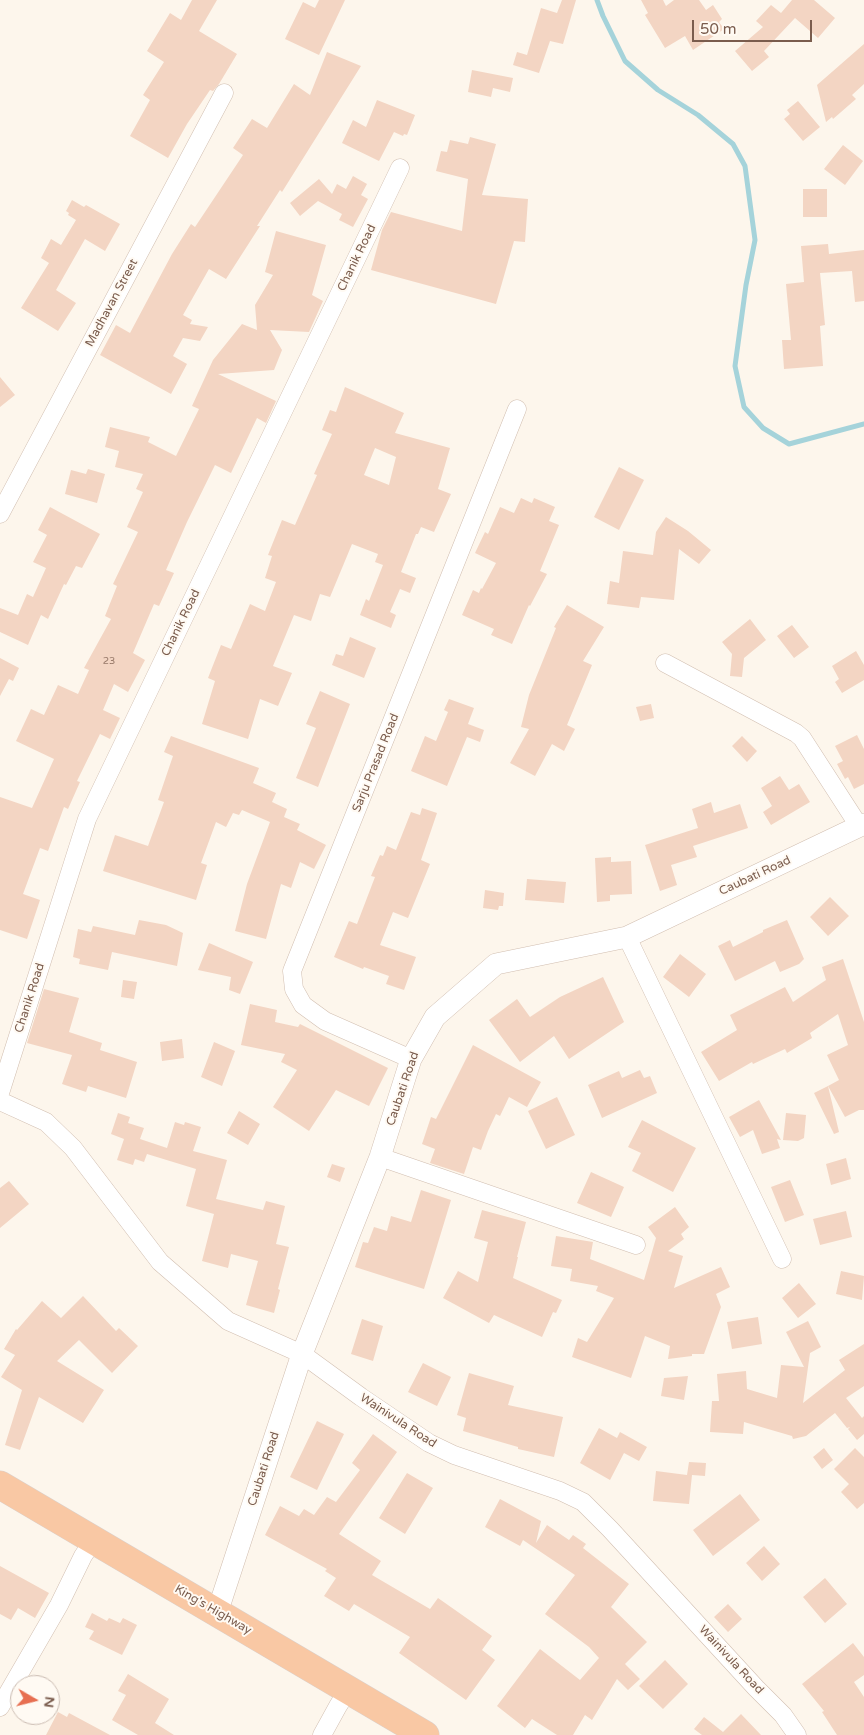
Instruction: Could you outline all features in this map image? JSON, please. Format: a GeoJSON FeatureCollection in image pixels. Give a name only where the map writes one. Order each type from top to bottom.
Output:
{"type":"FeatureCollection","features":[{"type":"Feature","properties":{"kind":"highway","name":"King's Highway"},"geometry":{"type":"LineString","coordinates":[[0,1485],[88,1548],[343,1698],[425,1735]]}},
{"type":"Feature","properties":{"kind":"highway","name":"King's Highway"},"geometry":{"type":"LineString","coordinates":[[0,1507],[88,1548],[217,1613],[343,1698],[388,1735]]}},
{"type":"Feature","properties":{"kind":"street","name":"Madhavan Street"},"geometry":{"type":"LineString","coordinates":[[0,514],[224,92]]}},
{"type":"Feature","properties":{"kind":"street","name":"Chanik Road"},"geometry":{"type":"LineString","coordinates":[[0,1093],[87,819],[400,168]]}},
{"type":"Feature","properties":{"kind":"street","name":"Sarju Prasad Road"},"geometry":{"type":"LineString","coordinates":[[411,1059],[325,1021],[303,1005],[294,989],[292,971],[517,409]]}},
{"type":"Feature","properties":{"kind":"street"},"geometry":{"type":"LineString","coordinates":[[665,663],[796,733],[802,738],[861,825]]}},
{"type":"Feature","properties":{"kind":"street","name":"Caubati Road"},"geometry":{"type":"LineString","coordinates":[[217,1613],[302,1354],[380,1157],[411,1059],[435,1017],[496,964],[627,937],[861,825]]}},
{"type":"Feature","properties":{"kind":"street"},"geometry":{"type":"LineString","coordinates":[[627,937],[782,1259]]}},
{"type":"Feature","properties":{"kind":"street","name":"Wainivula Road"},"geometry":{"type":"LineString","coordinates":[[0,1101],[46,1122],[60,1134],[73,1148],[160,1262],[228,1321],[302,1354],[429,1443],[454,1455],[560,1491],[583,1502],[783,1715],[798,1735]]}},
{"type":"Feature","properties":{"kind":"street"},"geometry":{"type":"LineString","coordinates":[[380,1157],[636,1245]]}},
{"type":"Feature","properties":{"kind":"street"},"geometry":{"type":"LineString","coordinates":[[0,1707],[59,1605],[88,1548]]}},
{"type":"Feature","properties":{"kind":"street"},"geometry":{"type":"LineString","coordinates":[[322,1735],[343,1698]]}},
{"type":"Feature","properties":{"kind":"building"},"geometry":{"type":"Polygon","coordinates":[[[192,0],[217,0],[199,31],[237,54],[219,84],[213,91],[210,90],[187,124],[168,158],[130,136],[150,100],[143,95],[164,62],[147,51],[170,13],[181,20],[192,0]]]}},
{"type":"Feature","properties":{"kind":"building"},"geometry":{"type":"Polygon","coordinates":[[[319,0],[345,0],[319,55],[285,39],[303,2],[315,8],[319,0]]]}},
{"type":"Feature","properties":{"kind":"building"},"geometry":{"type":"Polygon","coordinates":[[[562,0],[576,0],[563,44],[550,41],[539,73],[513,65],[517,52],[527,55],[541,8],[557,13],[562,0]]]}},
{"type":"Feature","properties":{"kind":"building"},"geometry":{"type":"Polygon","coordinates":[[[641,0],[663,0],[666,6],[674,0],[699,0],[706,10],[713,5],[722,19],[719,22],[724,29],[693,50],[685,36],[665,48],[645,15],[648,13],[641,0]]]}},
{"type":"Feature","properties":{"kind":"building"},"geometry":{"type":"Polygon","coordinates":[[[792,0],[814,0],[835,18],[818,38],[795,18],[764,51],[769,57],[752,71],[735,51],[763,27],[756,21],[771,5],[781,13],[792,0]]]}},
{"type":"Feature","properties":{"kind":"building"},"geometry":{"type":"Polygon","coordinates":[[[864,44],[864,84],[852,95],[856,99],[833,119],[832,117],[826,122],[817,85],[864,44]]]}},
{"type":"Feature","properties":{"kind":"building"},"geometry":{"type":"Polygon","coordinates":[[[327,52],[361,66],[282,192],[280,190],[257,226],[260,226],[226,279],[209,269],[183,315],[192,320],[190,324],[208,327],[200,341],[183,338],[173,356],[187,364],[171,394],[100,355],[116,325],[130,333],[172,254],[191,224],[195,227],[243,155],[233,148],[252,119],[267,128],[294,84],[310,95],[327,52]]]}},
{"type":"Feature","properties":{"kind":"building"},"geometry":{"type":"Polygon","coordinates":[[[472,70],[513,78],[510,92],[493,88],[491,97],[468,92],[472,70]]]}},
{"type":"Feature","properties":{"kind":"building"},"geometry":{"type":"Polygon","coordinates":[[[377,100],[415,115],[407,135],[404,134],[403,136],[394,132],[379,161],[342,143],[353,120],[366,127],[377,100]]]}},
{"type":"Feature","properties":{"kind":"building"},"geometry":{"type":"Polygon","coordinates":[[[798,101],[820,127],[803,141],[784,119],[790,114],[787,110],[798,101]]]}},
{"type":"Feature","properties":{"kind":"building"},"geometry":{"type":"Polygon","coordinates":[[[470,137],[496,144],[482,195],[528,199],[525,242],[514,241],[496,304],[371,270],[382,230],[391,212],[462,231],[468,179],[436,171],[441,151],[447,152],[450,140],[468,144],[470,137]]]}},
{"type":"Feature","properties":{"kind":"building"},"geometry":{"type":"Polygon","coordinates":[[[843,145],[863,161],[845,185],[824,169],[843,145]]]}},
{"type":"Feature","properties":{"kind":"building"},"geometry":{"type":"Polygon","coordinates":[[[353,176],[367,184],[361,195],[368,199],[353,227],[339,220],[342,214],[318,201],[300,216],[290,203],[319,179],[332,194],[337,184],[346,189],[353,176]]]}},
{"type":"Feature","properties":{"kind":"building"},"geometry":{"type":"Polygon","coordinates":[[[803,189],[827,189],[827,217],[803,217],[803,189]]]}},
{"type":"Feature","properties":{"kind":"building"},"geometry":{"type":"Polygon","coordinates":[[[72,200],[84,207],[86,205],[120,224],[105,251],[85,239],[56,290],[76,303],[58,331],[21,308],[49,263],[41,258],[51,239],[61,245],[76,220],[68,215],[69,213],[66,211],[72,200]]]}},
{"type":"Feature","properties":{"kind":"building"},"geometry":{"type":"Polygon","coordinates":[[[276,231],[326,245],[312,295],[323,301],[309,332],[270,330],[282,350],[274,370],[218,374],[276,401],[266,423],[257,418],[231,473],[215,465],[187,522],[166,570],[174,573],[159,606],[154,604],[133,653],[145,660],[128,692],[114,684],[103,710],[120,718],[110,739],[100,734],[77,781],[80,782],[68,809],[64,807],[48,851],[40,848],[23,894],[40,900],[27,939],[0,930],[0,797],[32,808],[54,759],[16,741],[31,709],[44,715],[58,685],[78,694],[89,670],[84,668],[111,619],[105,616],[117,586],[113,584],[138,532],[127,527],[143,492],[136,489],[143,474],[115,467],[119,451],[105,447],[110,427],[150,437],[148,442],[176,456],[199,409],[192,406],[213,360],[242,324],[257,330],[255,305],[273,275],[265,272],[276,231]]]}},
{"type":"Feature","properties":{"kind":"building"},"geometry":{"type":"Polygon","coordinates":[[[828,244],[829,254],[864,250],[864,301],[855,302],[852,271],[820,273],[825,325],[820,326],[823,366],[784,369],[782,340],[791,340],[786,284],[804,282],[801,246],[828,244]]]}},
{"type":"Feature","properties":{"kind":"building"},"geometry":{"type":"Polygon","coordinates":[[[0,377],[15,395],[0,407],[0,377]]]}},
{"type":"Feature","properties":{"kind":"building"},"geometry":{"type":"Polygon","coordinates":[[[345,387],[404,413],[395,433],[450,448],[438,489],[451,494],[434,532],[421,527],[418,534],[416,534],[401,572],[416,578],[410,593],[400,589],[390,612],[396,615],[391,628],[360,615],[366,599],[369,601],[383,565],[375,562],[378,554],[352,544],[330,597],[320,594],[311,621],[294,615],[273,666],[292,673],[278,706],[260,699],[248,739],[202,724],[215,681],[208,678],[221,645],[231,649],[250,604],[265,611],[276,582],[265,578],[272,556],[268,555],[282,520],[295,525],[317,475],[314,474],[332,434],[322,430],[330,410],[336,412],[345,387]],[[375,448],[364,475],[389,485],[396,457],[375,448]]]}},
{"type":"Feature","properties":{"kind":"building"},"geometry":{"type":"Polygon","coordinates":[[[619,467],[644,480],[619,530],[594,517],[619,467]]]}},
{"type":"Feature","properties":{"kind":"building"},"geometry":{"type":"Polygon","coordinates":[[[88,469],[105,474],[97,503],[65,494],[71,470],[86,474],[88,469]]]}},
{"type":"Feature","properties":{"kind":"building"},"geometry":{"type":"Polygon","coordinates":[[[521,498],[532,503],[534,498],[555,507],[549,521],[559,525],[540,571],[547,574],[529,605],[512,644],[491,635],[494,629],[462,615],[473,590],[479,593],[496,563],[475,553],[485,532],[488,534],[500,507],[514,513],[521,498]]]}},
{"type":"Feature","properties":{"kind":"building"},"geometry":{"type":"Polygon","coordinates":[[[50,507],[100,534],[82,568],[76,566],[66,585],[64,584],[48,619],[41,615],[28,645],[0,632],[0,608],[18,615],[27,594],[33,597],[46,568],[33,562],[47,535],[38,530],[50,507]]]}},
{"type":"Feature","properties":{"kind":"building"},"geometry":{"type":"Polygon","coordinates":[[[666,517],[688,531],[711,550],[699,564],[679,549],[674,600],[641,597],[639,608],[607,604],[610,581],[619,583],[623,551],[653,555],[656,532],[666,517]]]}},
{"type":"Feature","properties":{"kind":"building"},"geometry":{"type":"Polygon","coordinates":[[[567,605],[604,627],[583,661],[592,665],[567,725],[575,729],[564,751],[552,744],[535,776],[510,763],[529,729],[521,727],[529,695],[556,628],[554,627],[567,605]]]}},
{"type":"Feature","properties":{"kind":"building"},"geometry":{"type":"Polygon","coordinates":[[[750,619],[766,640],[744,658],[742,677],[730,676],[732,654],[722,642],[750,619]]]}},
{"type":"Feature","properties":{"kind":"building"},"geometry":{"type":"Polygon","coordinates":[[[792,625],[809,647],[794,658],[777,636],[792,625]]]}},
{"type":"Feature","properties":{"kind":"building"},"geometry":{"type":"Polygon","coordinates":[[[350,637],[376,648],[364,678],[332,665],[336,654],[343,656],[350,637]]]}},
{"type":"Feature","properties":{"kind":"building"},"geometry":{"type":"Polygon","coordinates":[[[856,651],[864,665],[864,680],[842,693],[835,682],[839,679],[832,666],[856,651]]]}},
{"type":"Feature","properties":{"kind":"building"},"geometry":{"type":"Polygon","coordinates":[[[0,658],[19,668],[13,681],[9,679],[0,696],[0,658]]]}},
{"type":"Feature","properties":{"kind":"building"},"geometry":{"type":"Polygon","coordinates":[[[320,691],[350,704],[318,787],[296,778],[316,728],[306,724],[320,691]]]}},
{"type":"Feature","properties":{"kind":"building"},"geometry":{"type":"Polygon","coordinates":[[[449,699],[474,708],[468,724],[484,730],[480,742],[467,737],[447,786],[411,771],[425,736],[436,741],[448,712],[444,710],[449,699]]]}},
{"type":"Feature","properties":{"kind":"building"},"geometry":{"type":"Polygon","coordinates":[[[651,704],[654,718],[640,721],[636,707],[651,704]]]}},
{"type":"Feature","properties":{"kind":"building"},"geometry":{"type":"Polygon","coordinates":[[[857,735],[864,749],[864,784],[854,789],[848,777],[845,779],[837,764],[843,761],[835,746],[857,735]]]}},
{"type":"Feature","properties":{"kind":"building"},"geometry":{"type":"Polygon","coordinates":[[[171,736],[259,768],[253,783],[276,793],[272,802],[287,809],[284,817],[300,824],[297,830],[326,845],[314,869],[300,862],[291,888],[281,884],[266,939],[235,931],[247,884],[270,822],[242,810],[239,815],[233,813],[226,827],[216,822],[201,863],[207,865],[196,900],[103,871],[115,835],[148,846],[164,802],[158,800],[173,756],[164,752],[171,736]]]}},
{"type":"Feature","properties":{"kind":"building"},"geometry":{"type":"Polygon","coordinates":[[[742,736],[757,751],[747,762],[732,746],[742,736]]]}},
{"type":"Feature","properties":{"kind":"building"},"geometry":{"type":"Polygon","coordinates":[[[780,776],[789,790],[799,784],[810,802],[771,825],[763,812],[772,806],[761,788],[780,776]]]}},
{"type":"Feature","properties":{"kind":"building"},"geometry":{"type":"Polygon","coordinates":[[[711,802],[714,813],[740,804],[748,828],[693,846],[697,857],[671,865],[677,885],[660,891],[645,845],[698,828],[692,809],[711,802]]]}},
{"type":"Feature","properties":{"kind":"building"},"geometry":{"type":"Polygon","coordinates":[[[422,808],[437,813],[421,860],[430,864],[408,918],[393,912],[380,945],[416,957],[404,990],[386,984],[389,976],[364,967],[363,969],[334,957],[349,921],[357,924],[375,877],[371,876],[380,855],[383,856],[387,846],[396,850],[411,812],[420,815],[422,808]]]}},
{"type":"Feature","properties":{"kind":"building"},"geometry":{"type":"Polygon","coordinates":[[[611,857],[611,862],[631,861],[632,894],[610,895],[610,901],[597,902],[595,858],[611,857]]]}},
{"type":"Feature","properties":{"kind":"building"},"geometry":{"type":"Polygon","coordinates":[[[527,879],[566,882],[564,903],[525,900],[527,879]]]}},
{"type":"Feature","properties":{"kind":"building"},"geometry":{"type":"Polygon","coordinates":[[[485,890],[504,893],[503,906],[499,906],[498,910],[483,908],[485,890]]]}},
{"type":"Feature","properties":{"kind":"building"},"geometry":{"type":"Polygon","coordinates":[[[830,897],[849,916],[828,936],[810,917],[830,897]]]}},
{"type":"Feature","properties":{"kind":"building"},"geometry":{"type":"Polygon","coordinates":[[[139,920],[166,925],[183,933],[177,966],[112,952],[108,970],[79,964],[80,959],[73,957],[78,929],[91,932],[93,926],[135,935],[139,920]]]}},
{"type":"Feature","properties":{"kind":"building"},"geometry":{"type":"Polygon","coordinates":[[[787,920],[804,959],[799,964],[780,972],[775,961],[735,981],[718,946],[730,940],[733,947],[763,932],[763,930],[787,920]]]}},
{"type":"Feature","properties":{"kind":"building"},"geometry":{"type":"Polygon","coordinates":[[[209,943],[253,962],[240,994],[229,990],[231,977],[198,970],[209,943]]]}},
{"type":"Feature","properties":{"kind":"building"},"geometry":{"type":"Polygon","coordinates":[[[680,954],[706,974],[689,997],[663,977],[680,954]]]}},
{"type":"Feature","properties":{"kind":"building"},"geometry":{"type":"Polygon","coordinates":[[[843,959],[864,1022],[864,1110],[859,1110],[845,1117],[828,1086],[839,1080],[827,1055],[848,1045],[838,1014],[810,1033],[812,1038],[787,1053],[785,1049],[753,1064],[752,1062],[719,1081],[701,1052],[737,1030],[730,1015],[785,987],[793,1002],[826,980],[822,967],[843,959]]]}},
{"type":"Feature","properties":{"kind":"building"},"geometry":{"type":"Polygon","coordinates":[[[603,977],[624,1022],[569,1059],[554,1036],[520,1062],[489,1020],[517,999],[530,1017],[560,997],[603,977]]]}},
{"type":"Feature","properties":{"kind":"building"},"geometry":{"type":"Polygon","coordinates":[[[123,980],[137,982],[134,999],[121,997],[123,980]]]}},
{"type":"Feature","properties":{"kind":"building"},"geometry":{"type":"Polygon","coordinates":[[[44,989],[79,998],[69,1032],[102,1043],[100,1050],[137,1062],[126,1098],[88,1086],[86,1092],[62,1084],[72,1055],[27,1043],[44,989]]]}},
{"type":"Feature","properties":{"kind":"building"},"geometry":{"type":"Polygon","coordinates":[[[250,1004],[277,1010],[275,1022],[298,1027],[300,1024],[388,1068],[369,1106],[336,1090],[309,1131],[273,1107],[297,1070],[281,1062],[285,1054],[241,1045],[250,1004]]]}},
{"type":"Feature","properties":{"kind":"building"},"geometry":{"type":"Polygon","coordinates":[[[182,1039],[184,1058],[162,1061],[160,1042],[182,1039]]]}},
{"type":"Feature","properties":{"kind":"building"},"geometry":{"type":"Polygon","coordinates":[[[214,1042],[235,1051],[222,1086],[201,1077],[214,1042]]]}},
{"type":"Feature","properties":{"kind":"building"},"geometry":{"type":"Polygon","coordinates":[[[473,1045],[541,1082],[527,1107],[509,1097],[500,1116],[496,1114],[481,1150],[473,1147],[464,1174],[430,1163],[435,1149],[422,1144],[431,1117],[436,1119],[473,1045]]]}},
{"type":"Feature","properties":{"kind":"building"},"geometry":{"type":"Polygon","coordinates":[[[640,1070],[644,1078],[650,1076],[657,1093],[602,1118],[588,1085],[619,1071],[622,1078],[640,1070]]]}},
{"type":"Feature","properties":{"kind":"building"},"geometry":{"type":"Polygon","coordinates":[[[828,1086],[839,1132],[834,1134],[814,1093],[828,1086]]]}},
{"type":"Feature","properties":{"kind":"building"},"geometry":{"type":"Polygon","coordinates":[[[557,1097],[575,1135],[546,1149],[528,1111],[557,1097]]]}},
{"type":"Feature","properties":{"kind":"building"},"geometry":{"type":"Polygon","coordinates":[[[759,1100],[781,1140],[777,1139],[780,1148],[762,1154],[753,1130],[740,1137],[729,1117],[759,1100]]]}},
{"type":"Feature","properties":{"kind":"building"},"geometry":{"type":"Polygon","coordinates":[[[239,1111],[260,1124],[248,1145],[227,1133],[239,1111]]]}},
{"type":"Feature","properties":{"kind":"building"},"geometry":{"type":"Polygon","coordinates":[[[118,1113],[130,1117],[128,1123],[144,1128],[140,1139],[167,1148],[175,1122],[184,1125],[185,1122],[201,1127],[193,1151],[227,1160],[216,1199],[263,1210],[266,1201],[285,1206],[276,1244],[289,1247],[274,1313],[246,1305],[258,1261],[231,1254],[228,1268],[202,1261],[214,1214],[186,1206],[196,1169],[147,1154],[144,1162],[135,1159],[133,1165],[117,1160],[124,1139],[111,1134],[118,1113]]]}},
{"type":"Feature","properties":{"kind":"building"},"geometry":{"type":"Polygon","coordinates":[[[786,1113],[806,1115],[804,1138],[798,1141],[783,1140],[786,1113]]]}},
{"type":"Feature","properties":{"kind":"building"},"geometry":{"type":"Polygon","coordinates":[[[642,1120],[696,1148],[673,1192],[632,1171],[641,1153],[628,1147],[642,1120]]]}},
{"type":"Feature","properties":{"kind":"building"},"geometry":{"type":"Polygon","coordinates":[[[846,1158],[851,1179],[831,1185],[826,1164],[846,1158]]]}},
{"type":"Feature","properties":{"kind":"building"},"geometry":{"type":"Polygon","coordinates":[[[332,1164],[345,1168],[340,1182],[327,1177],[332,1164]]]}},
{"type":"Feature","properties":{"kind":"building"},"geometry":{"type":"Polygon","coordinates":[[[591,1172],[624,1187],[611,1217],[577,1203],[591,1172]]]}},
{"type":"Feature","properties":{"kind":"building"},"geometry":{"type":"Polygon","coordinates":[[[790,1180],[804,1215],[785,1222],[771,1187],[790,1180]]]}},
{"type":"Feature","properties":{"kind":"building"},"geometry":{"type":"Polygon","coordinates":[[[9,1181],[29,1204],[0,1228],[0,1188],[9,1181]]]}},
{"type":"Feature","properties":{"kind":"building"},"geometry":{"type":"Polygon","coordinates":[[[421,1190],[451,1200],[424,1289],[355,1267],[363,1242],[368,1243],[374,1227],[387,1231],[391,1216],[411,1222],[421,1190]]]}},
{"type":"Feature","properties":{"kind":"building"},"geometry":{"type":"Polygon","coordinates":[[[675,1207],[689,1227],[681,1234],[684,1239],[668,1251],[683,1256],[674,1288],[721,1267],[730,1287],[716,1294],[721,1307],[704,1354],[692,1354],[692,1356],[668,1359],[670,1346],[645,1336],[631,1378],[572,1357],[578,1338],[587,1342],[614,1298],[596,1291],[598,1286],[570,1281],[572,1269],[551,1266],[556,1236],[593,1242],[590,1259],[644,1280],[656,1238],[648,1227],[675,1207]]]}},
{"type":"Feature","properties":{"kind":"building"},"geometry":{"type":"Polygon","coordinates":[[[482,1210],[526,1222],[513,1278],[562,1300],[556,1313],[553,1312],[542,1337],[494,1315],[489,1323],[443,1298],[458,1271],[478,1282],[488,1242],[474,1238],[482,1210]]]}},
{"type":"Feature","properties":{"kind":"building"},"geometry":{"type":"Polygon","coordinates":[[[846,1211],[852,1237],[820,1245],[813,1219],[846,1211]]]}},
{"type":"Feature","properties":{"kind":"building"},"geometry":{"type":"Polygon","coordinates":[[[841,1271],[864,1276],[862,1300],[836,1294],[841,1271]]]}},
{"type":"Feature","properties":{"kind":"building"},"geometry":{"type":"Polygon","coordinates":[[[799,1283],[816,1304],[798,1318],[782,1298],[799,1283]]]}},
{"type":"Feature","properties":{"kind":"building"},"geometry":{"type":"Polygon","coordinates":[[[83,1296],[116,1331],[119,1328],[138,1346],[112,1373],[79,1340],[57,1361],[104,1390],[83,1423],[39,1397],[20,1450],[5,1445],[22,1390],[1,1377],[15,1355],[4,1349],[16,1329],[42,1301],[61,1318],[83,1296]]]}},
{"type":"Feature","properties":{"kind":"building"},"geometry":{"type":"Polygon","coordinates":[[[758,1317],[762,1344],[732,1349],[727,1322],[758,1317]]]}},
{"type":"Feature","properties":{"kind":"building"},"geometry":{"type":"Polygon","coordinates":[[[362,1319],[383,1326],[373,1361],[351,1354],[362,1319]]]}},
{"type":"Feature","properties":{"kind":"building"},"geometry":{"type":"Polygon","coordinates":[[[808,1321],[821,1347],[810,1353],[803,1403],[845,1370],[839,1360],[864,1344],[864,1386],[846,1398],[862,1418],[864,1416],[864,1434],[857,1440],[848,1429],[850,1427],[847,1428],[835,1413],[806,1436],[793,1439],[792,1436],[744,1422],[743,1434],[710,1432],[712,1401],[719,1401],[717,1374],[746,1371],[747,1389],[777,1398],[781,1365],[804,1367],[786,1332],[808,1321]]]}},
{"type":"Feature","properties":{"kind":"building"},"geometry":{"type":"Polygon","coordinates":[[[423,1363],[451,1377],[437,1406],[408,1392],[423,1363]]]}},
{"type":"Feature","properties":{"kind":"building"},"geometry":{"type":"Polygon","coordinates":[[[469,1373],[514,1386],[508,1405],[563,1417],[554,1457],[518,1449],[518,1447],[463,1431],[466,1418],[457,1415],[469,1373]]]}},
{"type":"Feature","properties":{"kind":"building"},"geometry":{"type":"Polygon","coordinates":[[[688,1376],[684,1400],[661,1396],[664,1378],[688,1376]]]}},
{"type":"Feature","properties":{"kind":"building"},"geometry":{"type":"Polygon","coordinates":[[[317,1421],[344,1434],[317,1490],[290,1477],[317,1421]]]}},
{"type":"Feature","properties":{"kind":"building"},"geometry":{"type":"Polygon","coordinates":[[[599,1428],[617,1438],[620,1432],[647,1447],[639,1461],[624,1453],[610,1480],[580,1463],[599,1428]]]}},
{"type":"Feature","properties":{"kind":"building"},"geometry":{"type":"Polygon","coordinates":[[[373,1434],[397,1452],[339,1534],[381,1561],[372,1575],[430,1609],[438,1598],[492,1636],[482,1650],[495,1660],[466,1700],[399,1653],[410,1637],[354,1604],[349,1611],[324,1596],[336,1578],[325,1571],[327,1569],[265,1535],[280,1506],[299,1516],[304,1509],[314,1515],[327,1497],[336,1502],[360,1470],[352,1463],[373,1434]]]}},
{"type":"Feature","properties":{"kind":"building"},"geometry":{"type":"Polygon","coordinates":[[[824,1448],[833,1460],[822,1469],[813,1457],[824,1448]]]}},
{"type":"Feature","properties":{"kind":"building"},"geometry":{"type":"Polygon","coordinates":[[[855,1448],[864,1457],[864,1503],[857,1509],[841,1492],[849,1484],[834,1469],[855,1448]]]}},
{"type":"Feature","properties":{"kind":"building"},"geometry":{"type":"Polygon","coordinates":[[[689,1462],[706,1463],[705,1476],[692,1475],[689,1504],[653,1501],[656,1471],[687,1475],[689,1462]]]}},
{"type":"Feature","properties":{"kind":"building"},"geometry":{"type":"Polygon","coordinates":[[[407,1473],[433,1488],[405,1534],[379,1518],[407,1473]]]}},
{"type":"Feature","properties":{"kind":"building"},"geometry":{"type":"Polygon","coordinates":[[[740,1494],[760,1520],[713,1556],[693,1530],[740,1494]]]}},
{"type":"Feature","properties":{"kind":"building"},"geometry":{"type":"Polygon","coordinates":[[[500,1499],[541,1521],[536,1543],[547,1525],[569,1540],[573,1535],[586,1544],[583,1548],[629,1584],[611,1607],[647,1642],[625,1664],[640,1679],[628,1690],[617,1679],[592,1720],[585,1715],[573,1735],[557,1735],[532,1719],[525,1728],[497,1706],[540,1649],[580,1680],[599,1658],[589,1647],[545,1614],[575,1575],[523,1540],[520,1546],[485,1527],[500,1499]]]}},
{"type":"Feature","properties":{"kind":"building"},"geometry":{"type":"Polygon","coordinates":[[[764,1546],[780,1564],[762,1581],[746,1563],[764,1546]]]}},
{"type":"Feature","properties":{"kind":"building"},"geometry":{"type":"Polygon","coordinates":[[[0,1566],[49,1593],[35,1618],[18,1608],[11,1620],[0,1614],[0,1566]]]}},
{"type":"Feature","properties":{"kind":"building"},"geometry":{"type":"Polygon","coordinates":[[[825,1578],[847,1604],[825,1623],[803,1597],[825,1578]]]}},
{"type":"Feature","properties":{"kind":"building"},"geometry":{"type":"Polygon","coordinates":[[[728,1604],[742,1619],[728,1632],[714,1617],[728,1604]]]}},
{"type":"Feature","properties":{"kind":"building"},"geometry":{"type":"Polygon","coordinates":[[[92,1613],[107,1621],[109,1618],[120,1623],[123,1618],[137,1625],[122,1655],[89,1639],[94,1631],[85,1627],[92,1613]]]}},
{"type":"Feature","properties":{"kind":"building"},"geometry":{"type":"Polygon","coordinates":[[[853,1643],[864,1657],[864,1675],[854,1682],[864,1697],[864,1735],[837,1735],[822,1712],[824,1711],[802,1684],[853,1643]]]}},
{"type":"Feature","properties":{"kind":"building"},"geometry":{"type":"Polygon","coordinates":[[[665,1660],[688,1684],[663,1709],[639,1686],[665,1660]]]}},
{"type":"Feature","properties":{"kind":"building"},"geometry":{"type":"Polygon","coordinates":[[[128,1674],[169,1699],[155,1723],[174,1735],[138,1735],[112,1720],[126,1695],[118,1691],[128,1674]]]}},
{"type":"Feature","properties":{"kind":"building"},"geometry":{"type":"Polygon","coordinates":[[[60,1713],[67,1717],[69,1713],[110,1735],[46,1735],[51,1725],[60,1725],[60,1713]]]}},
{"type":"Feature","properties":{"kind":"building"},"geometry":{"type":"Polygon","coordinates":[[[741,1714],[761,1735],[702,1735],[694,1729],[704,1717],[723,1732],[741,1714]]]}},
{"type":"Feature","properties":{"kind":"waterway"},"geometry":{"type":"LineString","coordinates":[[597,0],[625,61],[658,90],[698,115],[733,144],[745,166],[755,240],[746,285],[735,366],[744,407],[763,428],[789,444],[864,424]]}}]}
